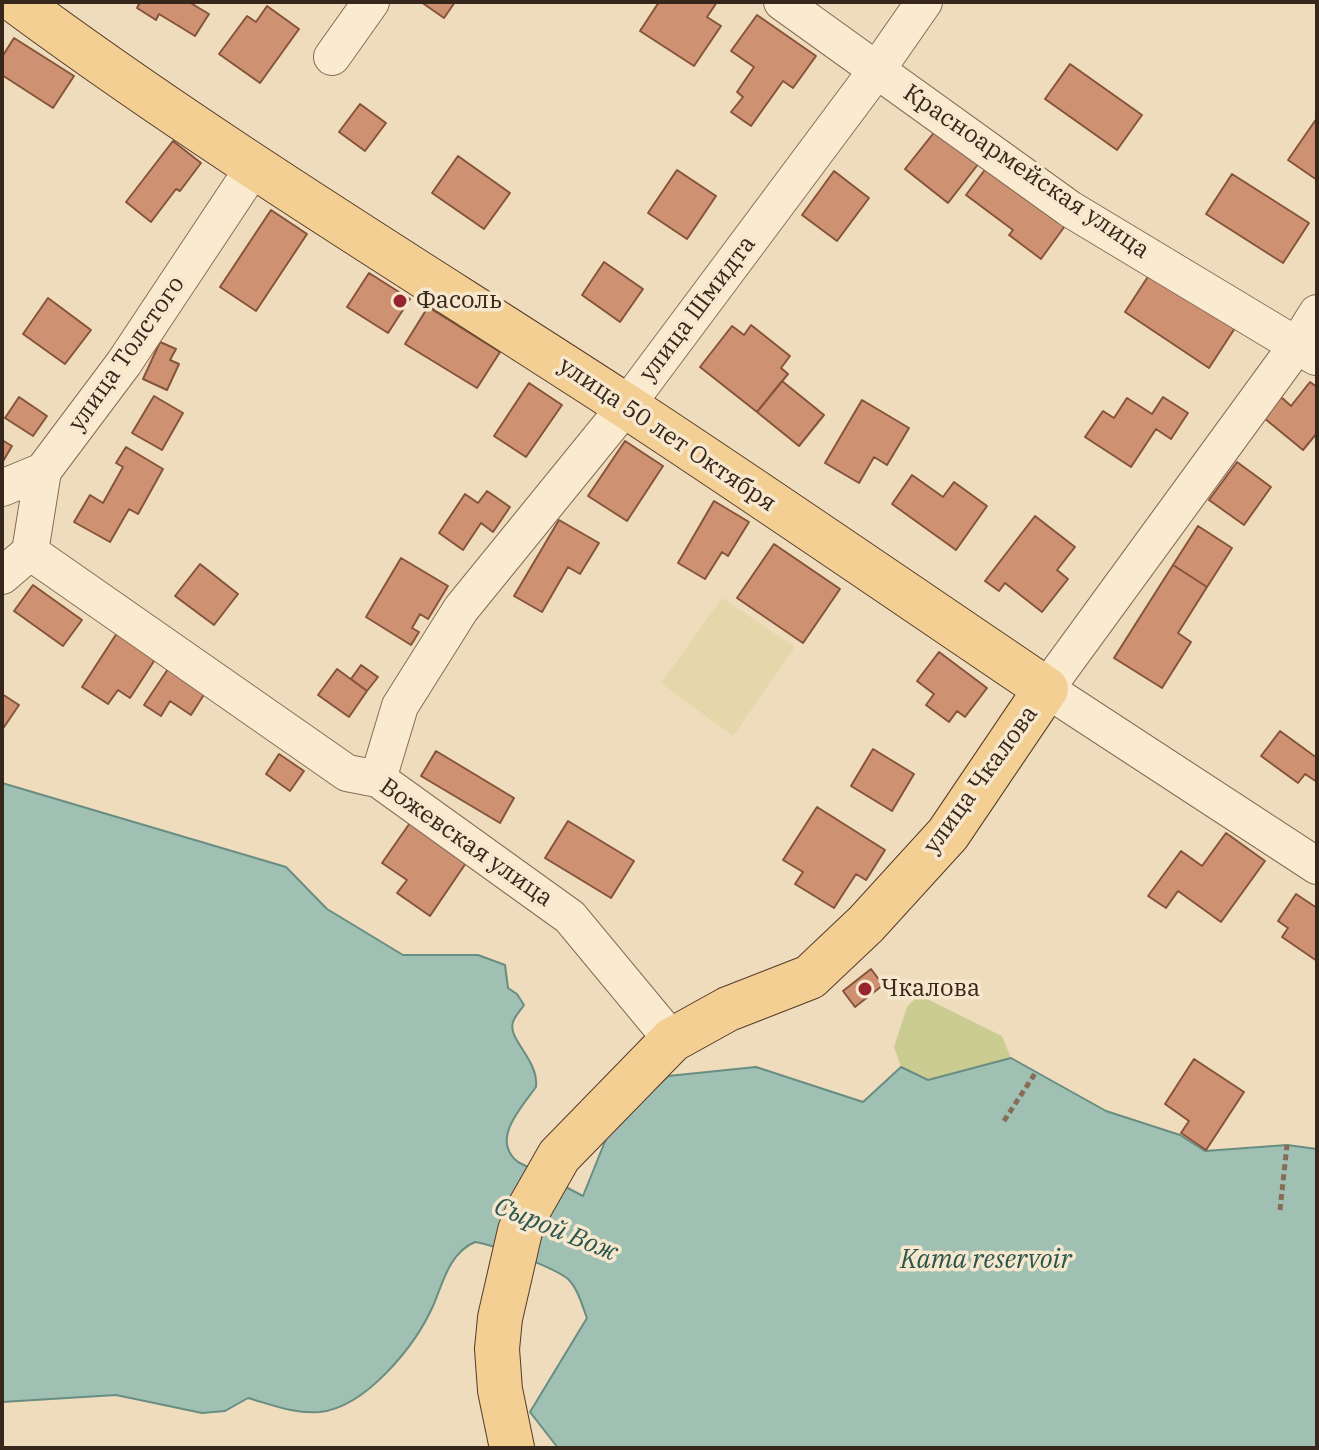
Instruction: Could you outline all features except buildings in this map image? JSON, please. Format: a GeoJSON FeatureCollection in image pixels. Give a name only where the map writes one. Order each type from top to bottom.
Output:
{"type":"FeatureCollection","features":[{"type":"Feature","properties":{"kind":"main road","name":"улица 50 лет Октября"},"geometry":{"type":"LineString","coordinates":[[17,2],[101,64],[254,167],[626,406],[1046,689]]}},
{"type":"Feature","properties":{"kind":"main road","name":"улица Чкалова"},"geometry":{"type":"LineString","coordinates":[[512,1448],[500,1390],[497,1349],[507,1280],[530,1207],[559,1156],[672,1040],[728,1009],[810,977],[866,924],[948,834],[1046,689]]}},
{"type":"Feature","properties":{"kind":"street"},"geometry":{"type":"LineString","coordinates":[[332,57],[371,2]]}},
{"type":"Feature","properties":{"kind":"street","name":"Красноармейская улица"},"geometry":{"type":"LineString","coordinates":[[782,2],[1070,209],[1307,352]]}},
{"type":"Feature","properties":{"kind":"street","name":"улица Шмидта"},"geometry":{"type":"LineString","coordinates":[[378,779],[400,706],[461,609],[626,406],[924,2]]}},
{"type":"Feature","properties":{"kind":"street","name":"улица Толстого"},"geometry":{"type":"LineString","coordinates":[[30,552],[43,471],[124,363],[254,167]]}},
{"type":"Feature","properties":{"kind":"street","name":"улица Чкалова"},"geometry":{"type":"LineString","coordinates":[[1046,689],[1307,352],[1317,313]]}},
{"type":"Feature","properties":{"kind":"street"},"geometry":{"type":"LineString","coordinates":[[2,488],[43,471]]}},
{"type":"Feature","properties":{"kind":"street"},"geometry":{"type":"LineString","coordinates":[[2,576],[30,552]]}},
{"type":"Feature","properties":{"kind":"street","name":"Вожевская улица"},"geometry":{"type":"LineString","coordinates":[[30,552],[347,773],[378,779],[570,917],[672,1040]]}},
{"type":"Feature","properties":{"kind":"street","name":"улица 50 лет Октября"},"geometry":{"type":"LineString","coordinates":[[1046,689],[1317,866]]}},
{"type":"Feature","properties":{"kind":"path"},"geometry":{"type":"LineString","coordinates":[[1004,1121],[1036,1072]]}},
{"type":"Feature","properties":{"kind":"path"},"geometry":{"type":"LineString","coordinates":[[1280,1210],[1287,1145]]}},
{"type":"Feature","properties":{"kind":"shaded area"},"geometry":{"type":"Polygon","coordinates":[[[722,598],[795,647],[733,736],[661,683],[722,598]]]}},
{"type":"Feature","properties":{"kind":"green space"},"geometry":{"type":"Polygon","coordinates":[[[919,995],[1002,1036],[1011,1058],[927,1080],[901,1067],[894,1047],[907,1007],[919,995]]]}},
{"type":"Feature","properties":{"kind":"water"},"geometry":{"type":"Polygon","coordinates":[[[2,783],[286,867],[327,909],[403,955],[478,955],[505,965],[508,988],[517,994],[524,1005],[512,1029],[536,1077],[536,1087],[516,1114],[507,1134],[510,1153],[518,1162],[583,1196],[610,1129],[668,1076],[756,1067],[863,1102],[901,1067],[928,1080],[1011,1058],[1106,1111],[1180,1135],[1205,1151],[1287,1145],[1317,1149],[1317,1448],[558,1448],[530,1412],[587,1318],[579,1297],[568,1279],[560,1274],[523,1257],[475,1242],[453,1261],[425,1322],[401,1356],[371,1387],[337,1408],[301,1412],[248,1398],[225,1411],[202,1413],[116,1395],[2,1402],[2,783]]]}},
{"type":"Feature","properties":{"kind":"place","name":"Фасоль"},"geometry":{"type":"Point","coordinates":[400,301]}},
{"type":"Feature","properties":{"kind":"place","name":"Чкалова"},"geometry":{"type":"Point","coordinates":[865,989]}},
{"type":"Feature","properties":{"kind":"water label","name":"Сырой Вож"},"geometry":{"type":"Point","coordinates":[556,1230]}},
{"type":"Feature","properties":{"kind":"water label","name":"Kama reservoir"},"geometry":{"type":"Point","coordinates":[986,1260]}}]}
